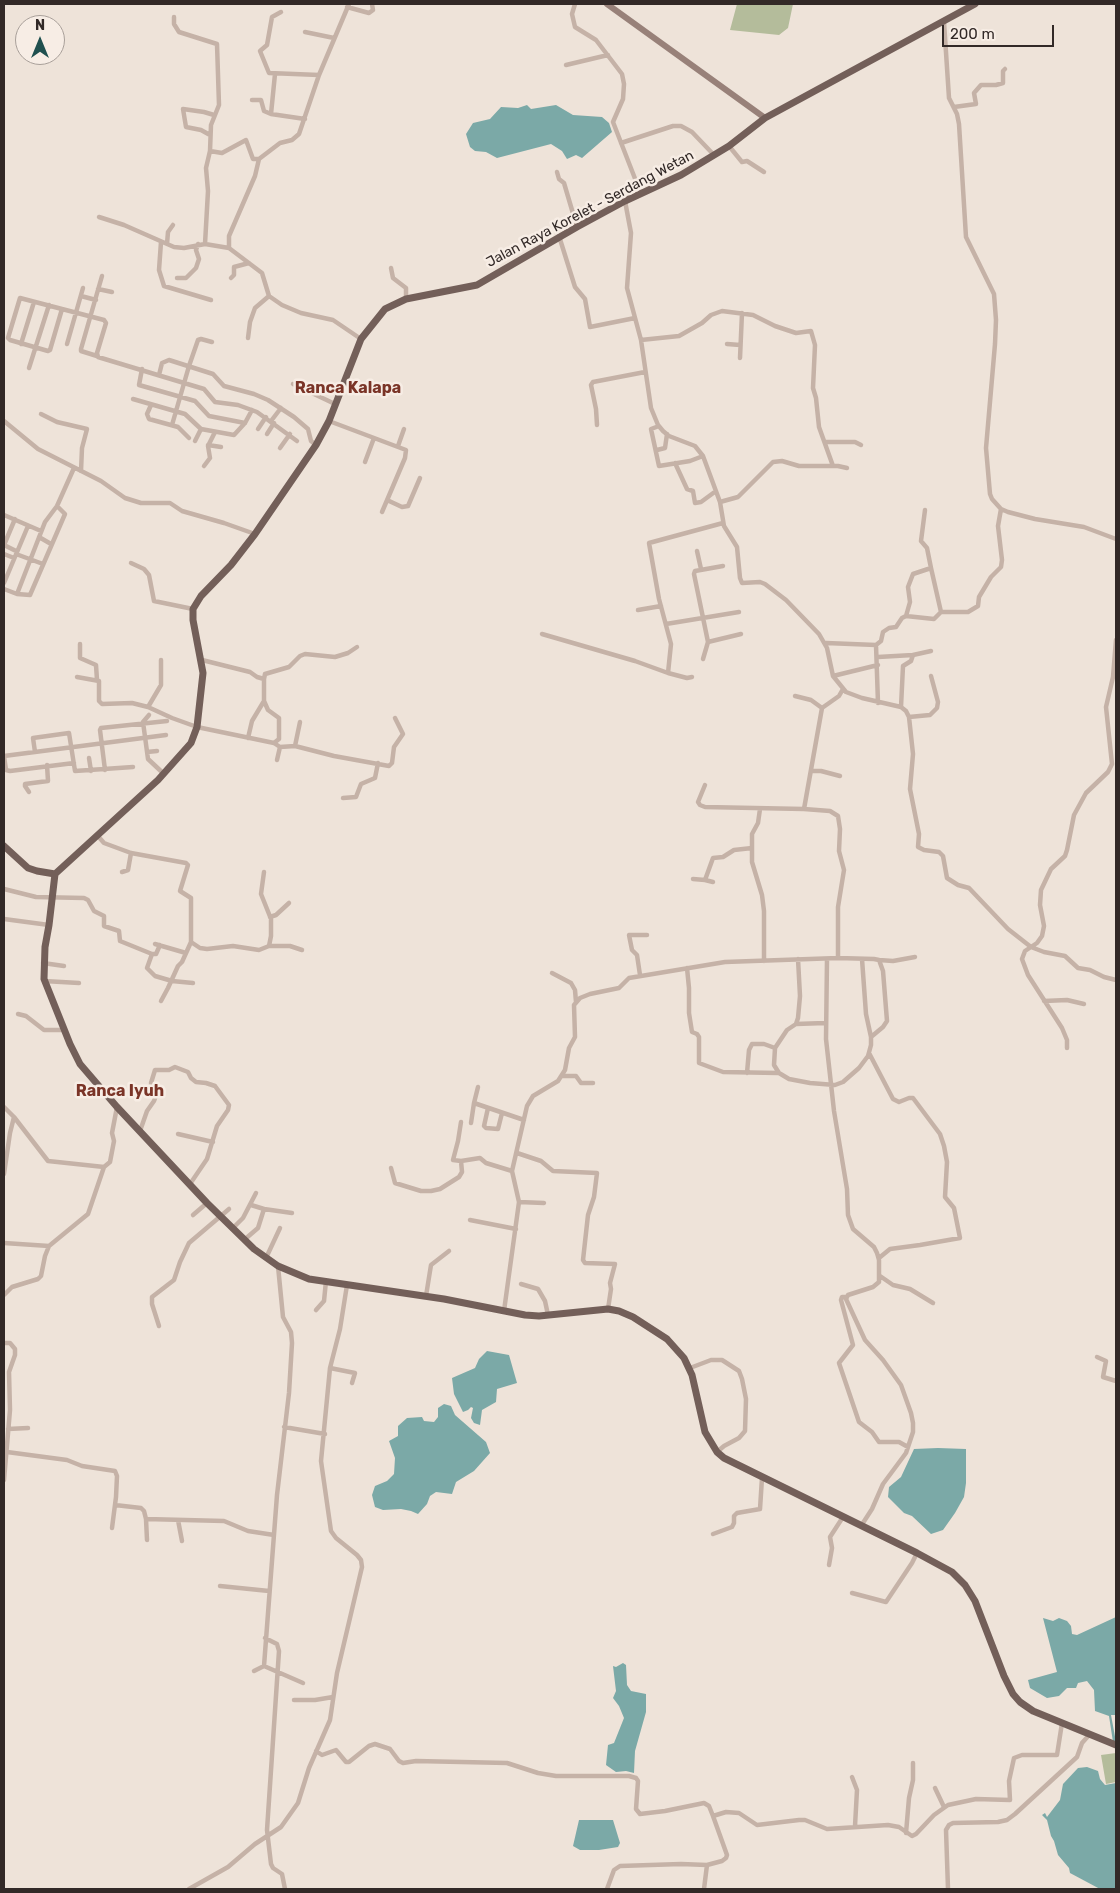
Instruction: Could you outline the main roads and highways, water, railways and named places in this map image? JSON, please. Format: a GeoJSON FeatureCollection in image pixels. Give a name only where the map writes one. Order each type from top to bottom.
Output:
{"type":"FeatureCollection","features":[{"type":"Feature","properties":{"kind":"main road"},"geometry":{"type":"LineString","coordinates":[[606,4],[765,118]]}},
{"type":"Feature","properties":{"kind":"main road","name":"Jalan Raya Korelet - Serdang Wetan"},"geometry":{"type":"LineString","coordinates":[[55,874],[164,774],[191,743],[197,727],[203,685],[202,660],[193,620],[193,609],[201,596],[231,564],[255,534],[316,445],[329,421],[361,339],[385,308],[406,299],[477,285],[559,236],[681,175],[729,146],[765,118],[975,4]]}},
{"type":"Feature","properties":{"kind":"main road"},"geometry":{"type":"LineString","coordinates":[[4,848],[28,868],[55,874],[43,963],[44,981],[80,1064],[117,1107],[220,1217],[266,1258],[299,1276],[426,1296],[525,1315],[548,1315],[608,1309],[633,1317],[656,1331],[676,1348],[690,1368],[705,1432],[717,1452],[729,1462],[952,1572],[971,1594],[977,1605],[1004,1676],[1016,1698],[1028,1709],[1116,1745]]}},
{"type":"Feature","properties":{"kind":"water"},"geometry":{"type":"Polygon","coordinates":[[[527,105],[531,109],[556,105],[573,115],[602,117],[609,123],[612,132],[582,158],[576,155],[567,159],[562,151],[551,144],[497,158],[486,152],[475,151],[470,147],[466,134],[473,123],[490,119],[501,107],[518,108],[527,105]]]}},
{"type":"Feature","properties":{"kind":"water"},"geometry":{"type":"Polygon","coordinates":[[[487,1351],[509,1355],[517,1383],[497,1389],[496,1402],[482,1410],[480,1425],[474,1423],[471,1418],[473,1408],[471,1407],[463,1412],[454,1394],[452,1378],[475,1368],[479,1359],[487,1351]]]}},
{"type":"Feature","properties":{"kind":"water"},"geometry":{"type":"Polygon","coordinates":[[[444,1404],[451,1406],[455,1415],[486,1442],[490,1453],[474,1471],[456,1482],[452,1494],[436,1492],[430,1496],[427,1504],[418,1514],[401,1509],[383,1510],[375,1507],[372,1495],[375,1486],[387,1481],[394,1474],[395,1458],[389,1441],[398,1436],[398,1426],[407,1418],[422,1417],[424,1421],[434,1422],[438,1417],[438,1408],[444,1404]]]}},
{"type":"Feature","properties":{"kind":"water"},"geometry":{"type":"Polygon","coordinates":[[[914,1449],[966,1449],[966,1483],[964,1497],[955,1513],[943,1530],[931,1534],[912,1516],[904,1513],[888,1497],[889,1487],[901,1477],[914,1449]]]}},
{"type":"Feature","properties":{"kind":"water"},"geometry":{"type":"Polygon","coordinates":[[[1116,1617],[1116,1715],[1111,1715],[1116,1742],[1113,1742],[1109,1716],[1095,1711],[1094,1690],[1087,1681],[1078,1683],[1076,1688],[1067,1688],[1059,1696],[1047,1698],[1030,1688],[1028,1680],[1057,1672],[1043,1618],[1053,1621],[1059,1618],[1067,1621],[1071,1626],[1072,1634],[1077,1635],[1116,1617]]]}},
{"type":"Feature","properties":{"kind":"water"},"geometry":{"type":"Polygon","coordinates":[[[623,1663],[626,1665],[627,1685],[631,1691],[646,1694],[646,1712],[635,1751],[634,1773],[626,1771],[616,1772],[606,1765],[608,1745],[614,1743],[624,1718],[613,1698],[616,1691],[613,1666],[616,1667],[623,1663]]]}},
{"type":"Feature","properties":{"kind":"water"},"geometry":{"type":"Polygon","coordinates":[[[1087,1767],[1098,1771],[1100,1779],[1105,1785],[1116,1783],[1116,1889],[1100,1889],[1070,1873],[1069,1868],[1058,1855],[1047,1820],[1042,1815],[1045,1813],[1047,1817],[1060,1800],[1063,1784],[1078,1768],[1087,1767]]]}},
{"type":"Feature","properties":{"kind":"water"},"geometry":{"type":"Polygon","coordinates":[[[579,1820],[613,1820],[620,1843],[618,1847],[580,1850],[573,1846],[579,1820]]]}},
{"type":"Feature","properties":{"kind":"district","name":"Ranca Kalapa"},"geometry":{"type":"Point","coordinates":[348,388]}},
{"type":"Feature","properties":{"kind":"district","name":"Ranca Iyuh"},"geometry":{"type":"Point","coordinates":[120,1091]}}]}
